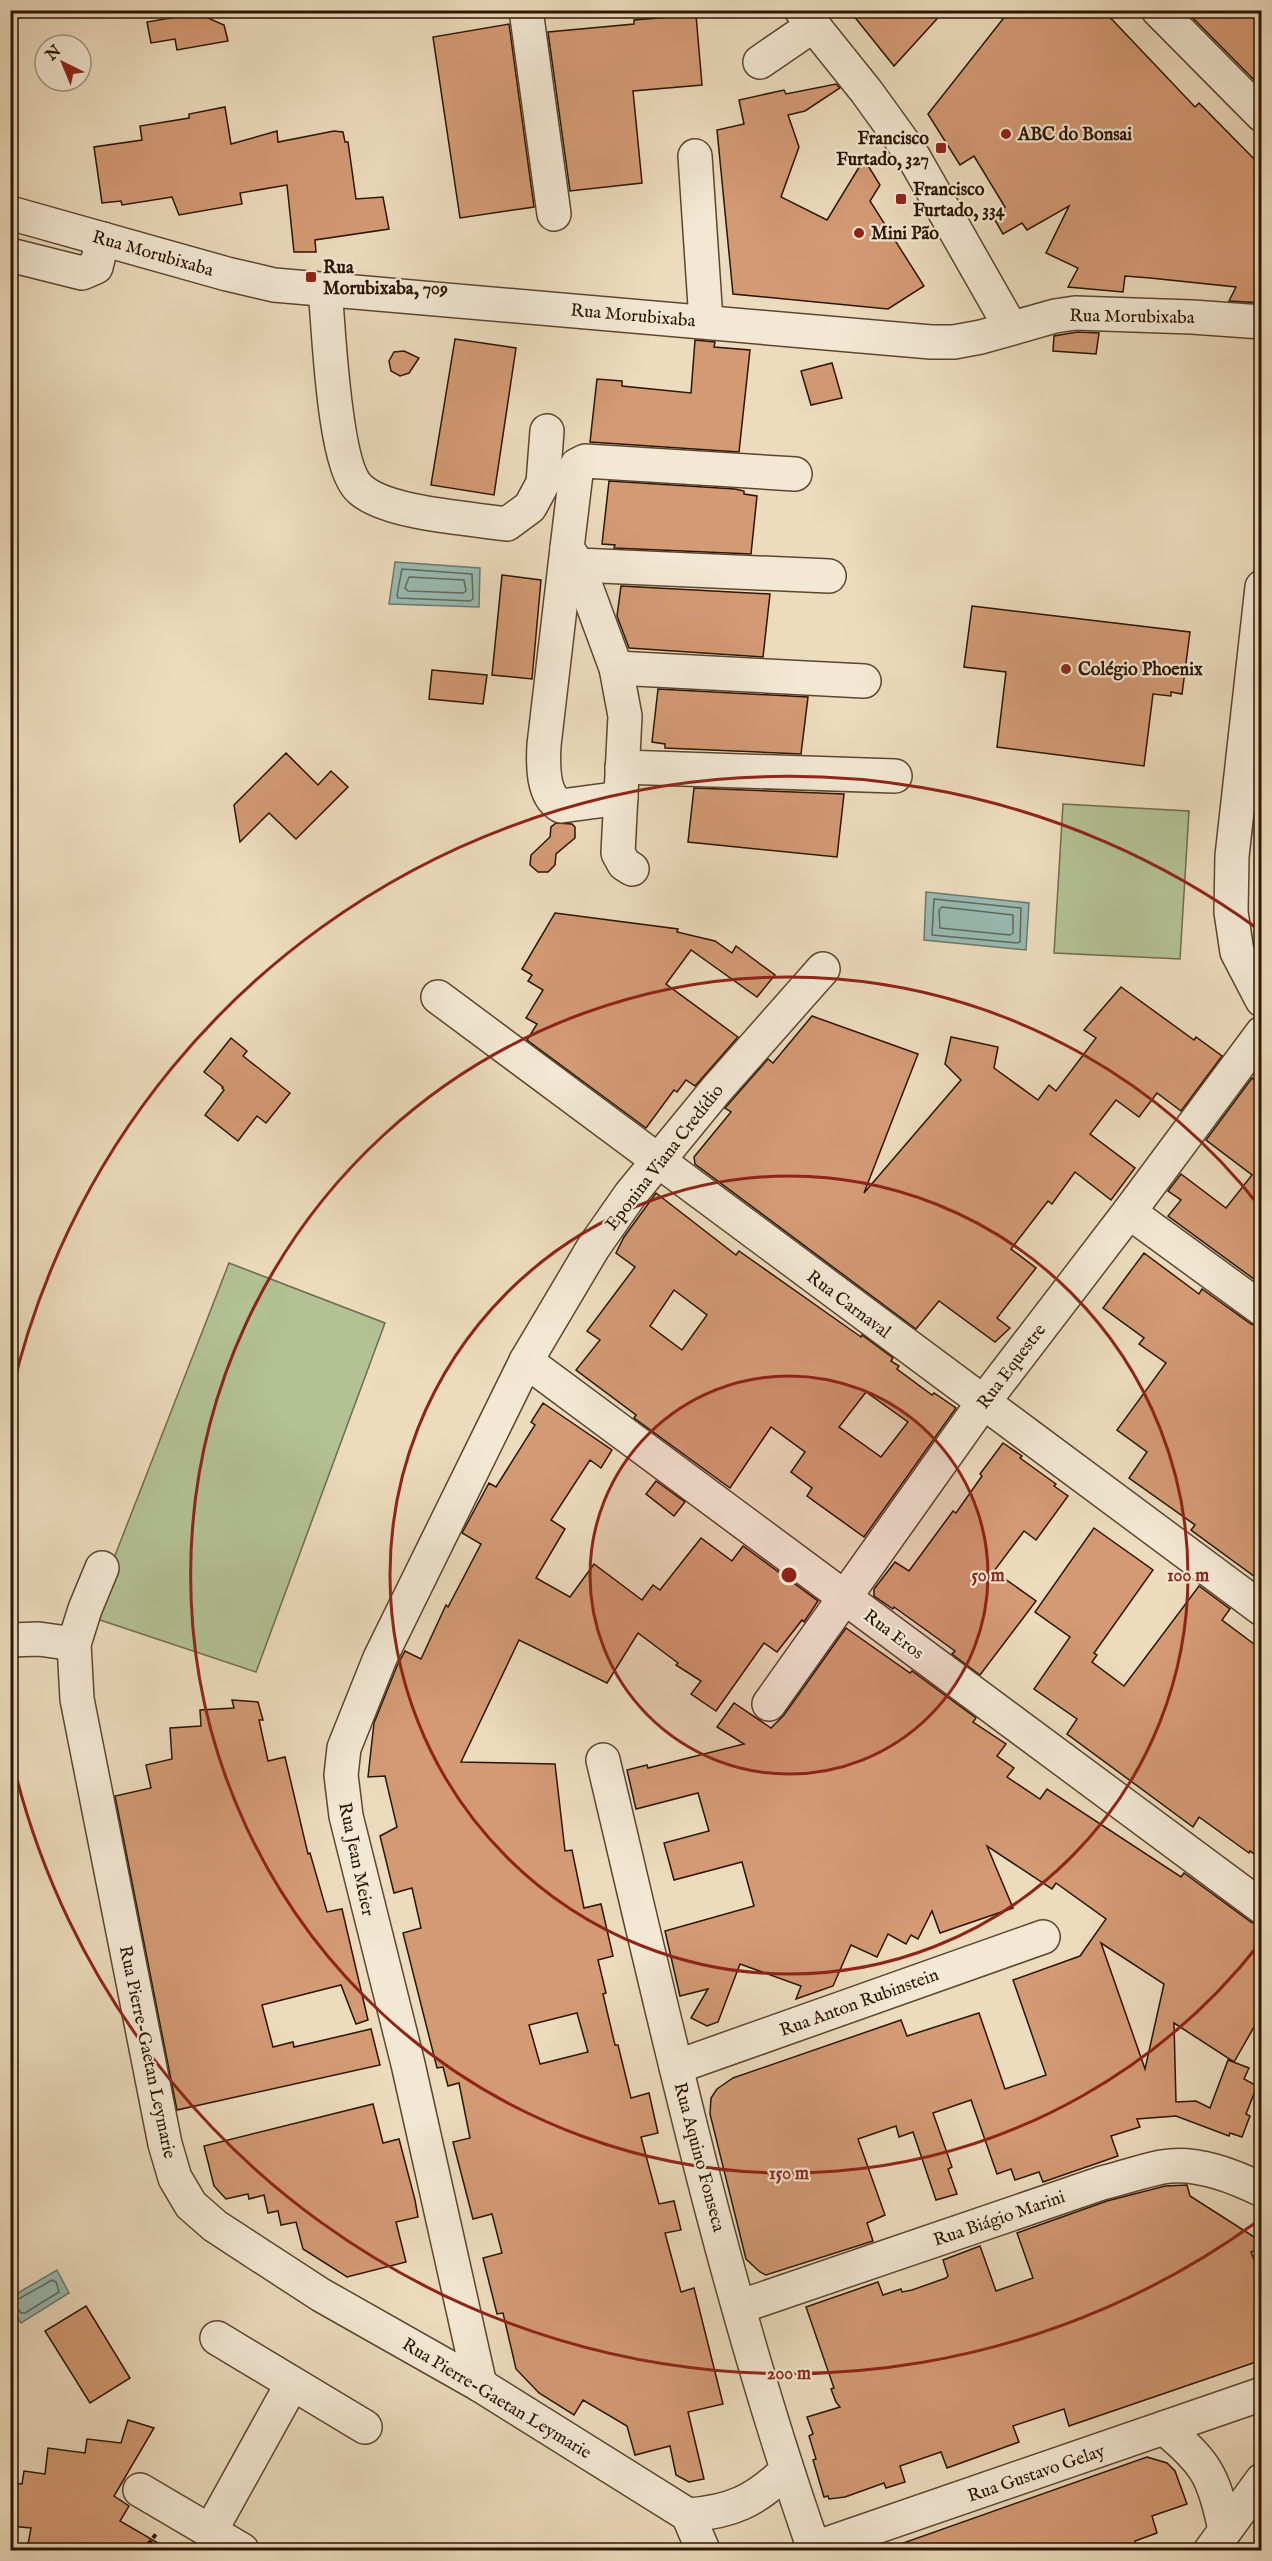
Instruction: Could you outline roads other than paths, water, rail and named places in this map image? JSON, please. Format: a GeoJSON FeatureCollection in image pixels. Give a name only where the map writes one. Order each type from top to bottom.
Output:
{"type":"FeatureCollection","features":[{"type":"Feature","properties":{"kind":"street"},"geometry":{"type":"LineString","coordinates":[[526,10],[554,214]]}},
{"type":"Feature","properties":{"kind":"street"},"geometry":{"type":"LineString","coordinates":[[1158,10],[1262,115]]}},
{"type":"Feature","properties":{"kind":"street"},"geometry":{"type":"LineString","coordinates":[[760,62],[807,18],[913,156],[1011,328]]}},
{"type":"Feature","properties":{"kind":"street"},"geometry":{"type":"LineString","coordinates":[[695,156],[706,321]]}},
{"type":"Feature","properties":{"kind":"street","name":"Rua Morubixaba"},"geometry":{"type":"LineString","coordinates":[[10,213],[274,285],[931,342],[972,339],[1055,316],[1075,313],[1192,316],[1262,322]]}},
{"type":"Feature","properties":{"kind":"street"},"geometry":{"type":"LineString","coordinates":[[10,255],[82,273],[96,267],[103,238]]}},
{"type":"Feature","properties":{"kind":"street"},"geometry":{"type":"LineString","coordinates":[[325,289],[339,438],[347,468],[359,489],[378,501],[405,508],[507,524],[531,507],[543,483],[547,431]]}},
{"type":"Feature","properties":{"kind":"street"},"geometry":{"type":"LineString","coordinates":[[795,474],[585,461],[577,465],[574,475],[572,557],[544,745],[543,761],[547,785],[556,803],[561,806],[621,783],[895,776]]}},
{"type":"Feature","properties":{"kind":"street"},"geometry":{"type":"LineString","coordinates":[[572,557],[829,576]]}},
{"type":"Feature","properties":{"kind":"street"},"geometry":{"type":"LineString","coordinates":[[572,557],[616,668],[625,716],[618,853],[624,864],[632,869]]}},
{"type":"Feature","properties":{"kind":"street"},"geometry":{"type":"LineString","coordinates":[[1262,587],[1232,856],[1231,912],[1237,952],[1262,1000]]}},
{"type":"Feature","properties":{"kind":"street"},"geometry":{"type":"LineString","coordinates":[[616,668],[864,681]]}},
{"type":"Feature","properties":{"kind":"street","name":"Eponina Viana Credídio"},"geometry":{"type":"LineString","coordinates":[[526,1361],[593,1248],[630,1196],[717,1090],[823,969]]}},
{"type":"Feature","properties":{"kind":"street","name":"Rua Carnaval"},"geometry":{"type":"LineString","coordinates":[[438,998],[982,1404],[1262,1609]]}},
{"type":"Feature","properties":{"kind":"street","name":"Rua Equestre"},"geometry":{"type":"LineString","coordinates":[[769,1704],[846,1599],[982,1404],[1130,1212],[1262,1033]]}},
{"type":"Feature","properties":{"kind":"street"},"geometry":{"type":"LineString","coordinates":[[1130,1212],[1262,1309]]}},
{"type":"Feature","properties":{"kind":"street","name":"Rua Eros"},"geometry":{"type":"LineString","coordinates":[[526,1361],[1262,1907]]}},
{"type":"Feature","properties":{"kind":"street","name":"Rua Jean Meier"},"geometry":{"type":"LineString","coordinates":[[480,2385],[408,2064],[346,1816],[340,1775],[344,1748],[380,1658],[526,1361]]}},
{"type":"Feature","properties":{"kind":"street","name":"Rua Pierre-Gaetan Leymarie"},"geometry":{"type":"LineString","coordinates":[[102,1568],[74,1644],[75,1672],[83,1733],[165,2144],[176,2178],[191,2205],[215,2226],[321,2295],[480,2385],[688,2515]]}},
{"type":"Feature","properties":{"kind":"street"},"geometry":{"type":"LineString","coordinates":[[10,1640],[39,1639],[74,1644]]}},
{"type":"Feature","properties":{"kind":"street","name":"Rua Aquino Fonseca"},"geometry":{"type":"LineString","coordinates":[[603,1760],[676,2067],[739,2307],[786,2471],[812,2550]]}},
{"type":"Feature","properties":{"kind":"street","name":"Rua Anton Rubinstein"},"geometry":{"type":"LineString","coordinates":[[676,2067],[1043,1936]]}},
{"type":"Feature","properties":{"kind":"street","name":"Rua Biágio Marini"},"geometry":{"type":"LineString","coordinates":[[739,2307],[1091,2187],[1163,2167],[1199,2168],[1236,2177],[1262,2190]]}},
{"type":"Feature","properties":{"kind":"street"},"geometry":{"type":"LineString","coordinates":[[216,2338],[365,2427]]}},
{"type":"Feature","properties":{"kind":"street"},"geometry":{"type":"LineString","coordinates":[[210,2532],[292,2384]]}},
{"type":"Feature","properties":{"kind":"street","name":"Rua Gustavo Gelay"},"geometry":{"type":"LineString","coordinates":[[812,2550],[1262,2394]]}},
{"type":"Feature","properties":{"kind":"street"},"geometry":{"type":"LineString","coordinates":[[1164,2428],[1188,2447],[1207,2470],[1217,2493],[1218,2540]]}},
{"type":"Feature","properties":{"kind":"street"},"geometry":{"type":"LineString","coordinates":[[703,2550],[688,2515],[716,2513],[742,2505],[766,2491],[786,2471]]}},
{"type":"Feature","properties":{"kind":"street"},"geometry":{"type":"LineString","coordinates":[[1218,2540],[1262,2480]]}},
{"type":"Feature","properties":{"kind":"street"},"geometry":{"type":"LineString","coordinates":[[140,2490],[242,2550]]}},
{"type":"Feature","properties":{"kind":"water"},"geometry":{"type":"Polygon","coordinates":[[[395,562],[480,568],[479,607],[389,604],[395,562]]]}},
{"type":"Feature","properties":{"kind":"water"},"geometry":{"type":"Polygon","coordinates":[[[926,892],[1029,903],[1026,950],[924,940],[926,892]]]}},
{"type":"Feature","properties":{"kind":"water"},"geometry":{"type":"Polygon","coordinates":[[[57,2270],[69,2293],[21,2323],[11,2307],[11,2297],[57,2270]]]}},
{"type":"Feature","properties":{"kind":"place","name":"ABC do Bonsai"},"geometry":{"type":"Point","coordinates":[1006,134]}},
{"type":"Feature","properties":{"kind":"place","name":"Francisco Furtado, 327"},"geometry":{"type":"Point","coordinates":[941,148]}},
{"type":"Feature","properties":{"kind":"place","name":"Francisco Furtado, 334"},"geometry":{"type":"Point","coordinates":[901,199]}},
{"type":"Feature","properties":{"kind":"place","name":"Mini Pão"},"geometry":{"type":"Point","coordinates":[859,233]}},
{"type":"Feature","properties":{"kind":"place","name":"Rua Morubixaba, 709"},"geometry":{"type":"Point","coordinates":[311,277]}},
{"type":"Feature","properties":{"kind":"place","name":"Colégio Phoenix"},"geometry":{"type":"Point","coordinates":[1066,669]}}]}
